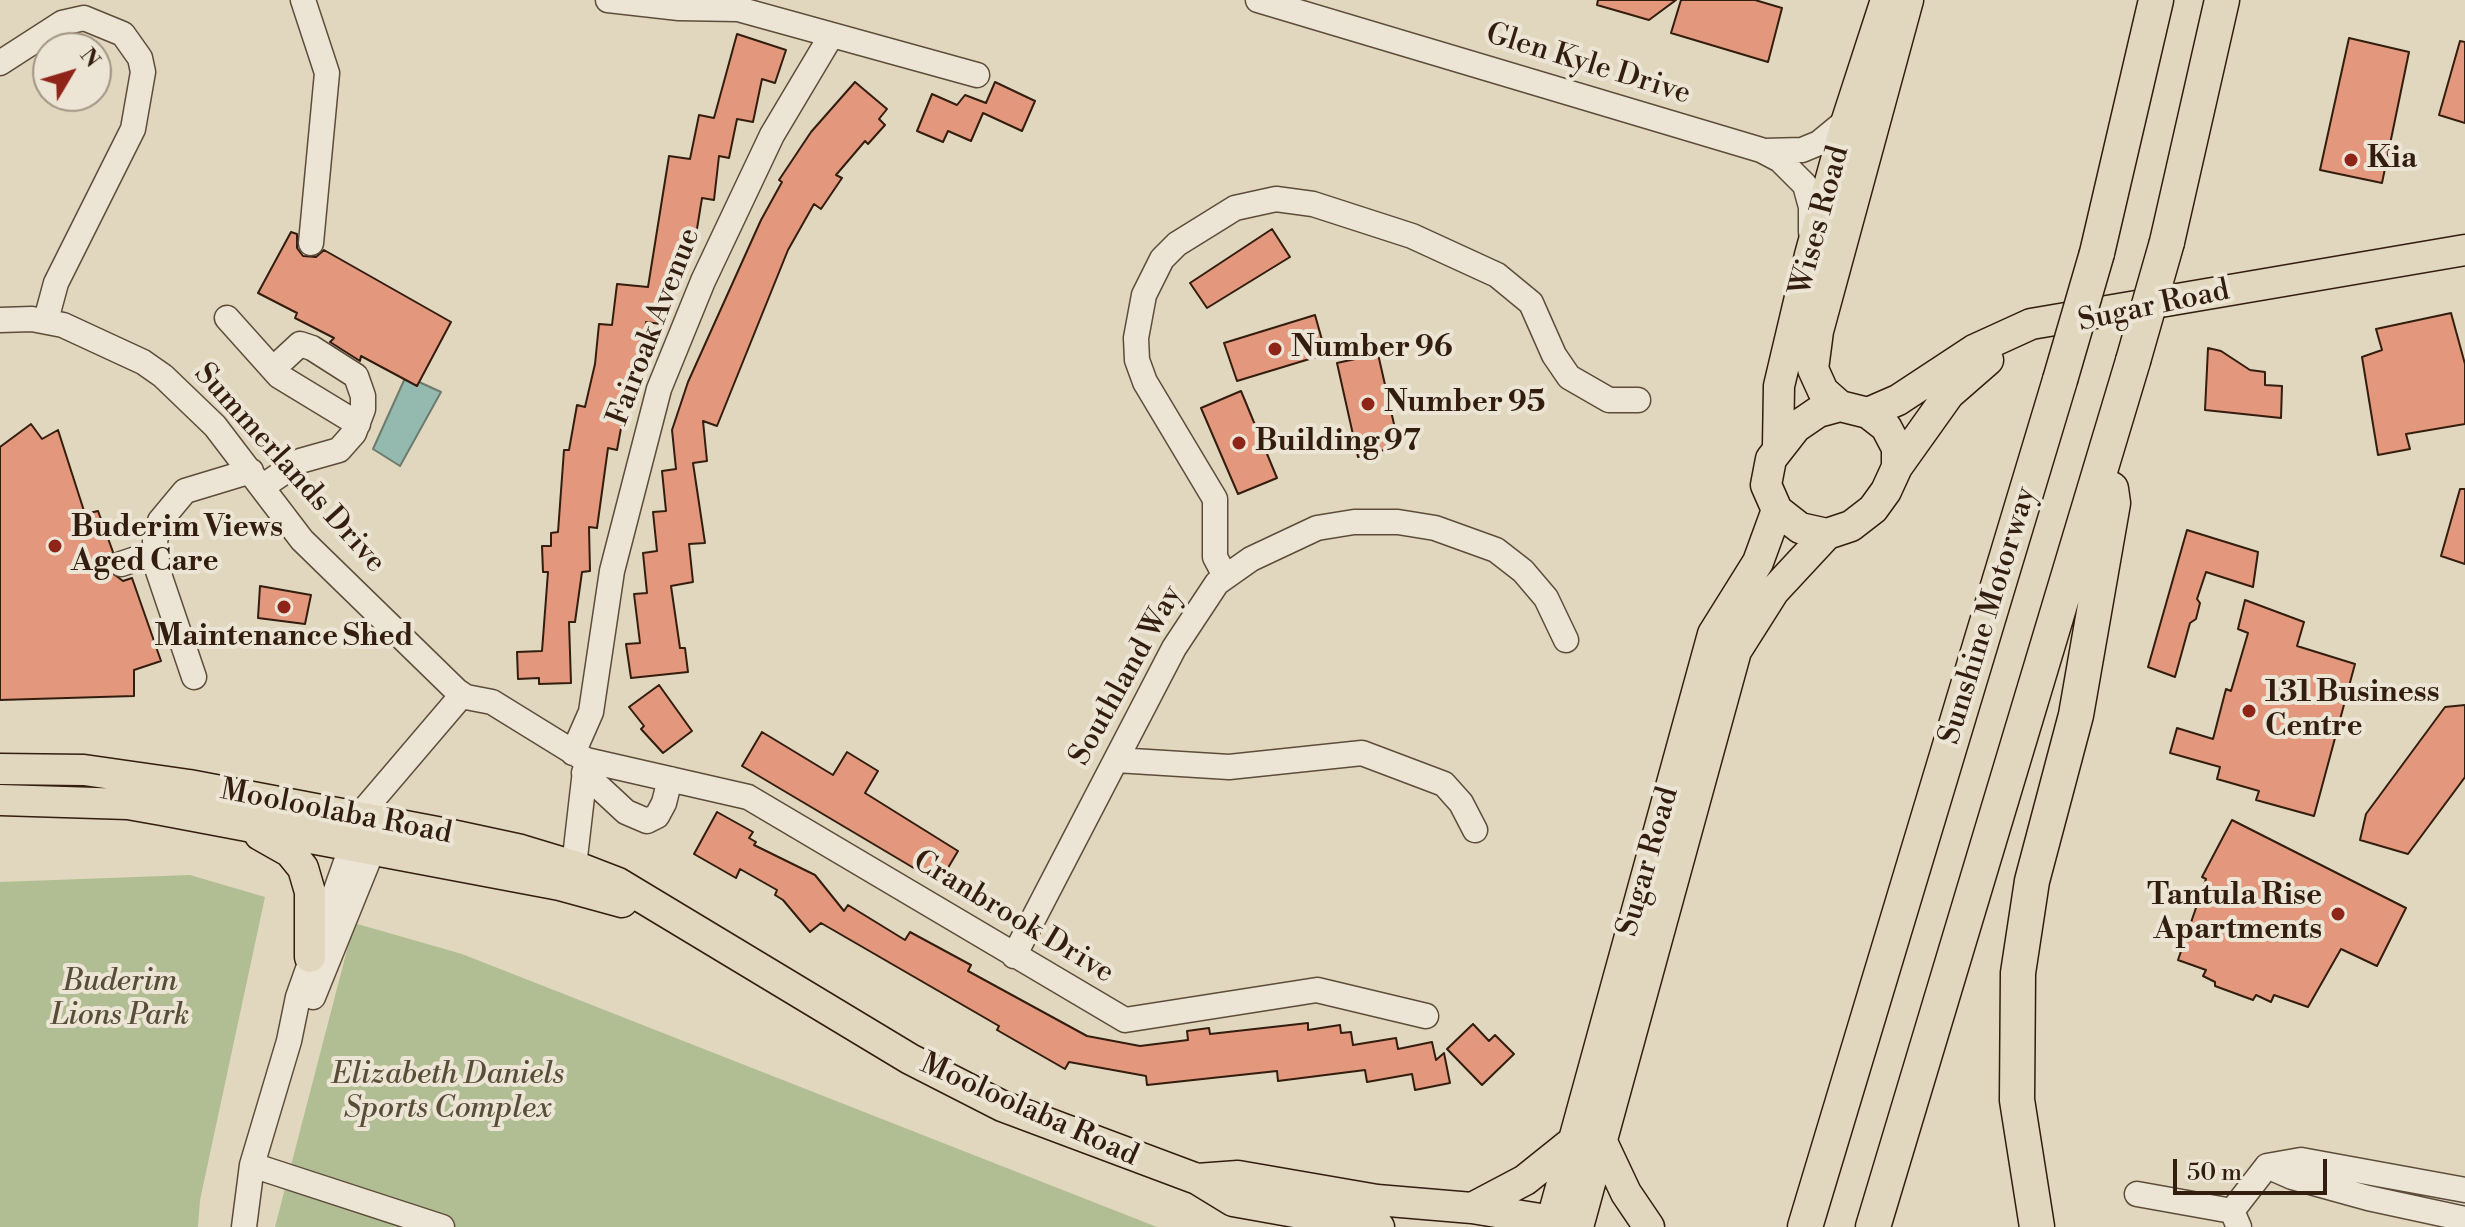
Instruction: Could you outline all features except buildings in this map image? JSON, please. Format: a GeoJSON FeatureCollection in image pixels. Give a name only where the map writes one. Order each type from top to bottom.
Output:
{"type":"FeatureCollection","features":[{"type":"Feature","properties":{"kind":"highway","name":"Sunshine Motorway"},"geometry":{"type":"LineString","coordinates":[[1805,1227],[2097,253],[2156,0]]}},
{"type":"Feature","properties":{"kind":"highway"},"geometry":{"type":"LineString","coordinates":[[1873,1227],[2167,242],[2222,0]]}},
{"type":"Feature","properties":{"kind":"highway"},"geometry":{"type":"LineString","coordinates":[[2041,1220],[2017,1100],[2018,973],[2032,881],[2076,715],[2113,503],[2106,453]]}},
{"type":"Feature","properties":{"kind":"main road","name":"Wises Road"},"geometry":{"type":"LineString","coordinates":[[1778,446],[1779,386],[1810,255],[1847,120],[1886,0]]}},
{"type":"Feature","properties":{"kind":"main road","name":"Wises Road"},"geometry":{"type":"LineString","coordinates":[[1854,410],[1823,391],[1813,369],[1818,331],[1908,0]]}},
{"type":"Feature","properties":{"kind":"main road","name":"Sugar Road"},"geometry":{"type":"LineString","coordinates":[[2108,311],[2465,250]]}},
{"type":"Feature","properties":{"kind":"main road"},"geometry":{"type":"LineString","coordinates":[[1854,410],[1886,427],[1897,448],[1897,467],[1873,509],[1851,526],[1827,534],[1800,528],[1777,510],[1766,485],[1771,459],[1778,446],[1796,427],[1818,412],[1854,410],[1898,400],[1974,350],[2031,324],[2108,311]]}},
{"type":"Feature","properties":{"kind":"main road","name":"Sugar Road"},"geometry":{"type":"LineString","coordinates":[[1897,467],[1949,394],[1987,360],[2030,339]]}},
{"type":"Feature","properties":{"kind":"main road","name":"Sugar Road"},"geometry":{"type":"LineString","coordinates":[[1569,1225],[1570,1144],[1713,634],[1758,562],[1777,510]]}},
{"type":"Feature","properties":{"kind":"main road","name":"Sugar Road"},"geometry":{"type":"LineString","coordinates":[[1569,1225],[1602,1142],[1736,651],[1774,591],[1827,534]]}},
{"type":"Feature","properties":{"kind":"main road","name":"Mooloolaba Road"},"geometry":{"type":"LineString","coordinates":[[0,769],[120,774],[368,824],[521,850],[574,866],[618,883],[936,1073],[1002,1106],[1197,1179],[1233,1201],[1379,1227]]}},
{"type":"Feature","properties":{"kind":"main road","name":"Mooloolaba Road"},"geometry":{"type":"LineString","coordinates":[[0,800],[128,804],[221,821],[368,824],[560,885],[659,909]]}},
{"type":"Feature","properties":{"kind":"main road"},"geometry":{"type":"LineString","coordinates":[[221,821],[274,840],[303,868],[310,892],[310,957]]}},
{"type":"Feature","properties":{"kind":"main road"},"geometry":{"type":"LineString","coordinates":[[1602,1142],[1626,1193],[1649,1227]]}},
{"type":"Feature","properties":{"kind":"main road"},"geometry":{"type":"LineString","coordinates":[[1472,1208],[1525,1180],[1570,1144]]}},
{"type":"Feature","properties":{"kind":"main road","name":"Mooloolaba Road"},"geometry":{"type":"LineString","coordinates":[[1197,1179],[1238,1176],[1377,1200],[1472,1208],[1569,1225]]}},
{"type":"Feature","properties":{"kind":"street"},"geometry":{"type":"LineString","coordinates":[[303,0],[327,73],[311,243]]}},
{"type":"Feature","properties":{"kind":"street"},"geometry":{"type":"LineString","coordinates":[[608,0],[679,8],[738,9],[977,75]]}},
{"type":"Feature","properties":{"kind":"street","name":"Glen Kyle Drive"},"geometry":{"type":"LineString","coordinates":[[1258,0],[1761,150]]}},
{"type":"Feature","properties":{"kind":"street"},"geometry":{"type":"LineString","coordinates":[[0,63],[62,23],[84,18],[123,34],[140,58],[143,72],[133,129],[56,283],[46,320]]}},
{"type":"Feature","properties":{"kind":"street","name":"Fairoak Avenue"},"geometry":{"type":"LineString","coordinates":[[574,866],[581,762],[612,571],[659,389],[703,281],[772,135],[831,36]]}},
{"type":"Feature","properties":{"kind":"street"},"geometry":{"type":"LineString","coordinates":[[1761,150],[1802,150],[1833,133],[1847,120]]}},
{"type":"Feature","properties":{"kind":"street"},"geometry":{"type":"LineString","coordinates":[[1761,150],[1780,160],[1805,185],[1811,207],[1810,255]]}},
{"type":"Feature","properties":{"kind":"street"},"geometry":{"type":"LineString","coordinates":[[1225,576],[1215,557],[1217,504],[1145,382],[1137,360],[1136,338],[1144,295],[1162,259],[1177,244],[1235,208],[1276,199],[1313,204],[1412,236],[1497,275],[1531,303],[1554,355],[1569,377],[1609,400],[1638,400]]}},
{"type":"Feature","properties":{"kind":"street","name":"Sugar Road"},"geometry":{"type":"LineString","coordinates":[[2030,339],[2108,311]]}},
{"type":"Feature","properties":{"kind":"street"},"geometry":{"type":"LineString","coordinates":[[227,318],[273,369],[293,386],[358,424]]}},
{"type":"Feature","properties":{"kind":"street","name":"Summerlands Drive"},"geometry":{"type":"LineString","coordinates":[[0,320],[46,320],[110,345],[163,376],[199,409],[302,540],[462,695],[492,702],[581,762]]}},
{"type":"Feature","properties":{"kind":"street"},"geometry":{"type":"LineString","coordinates":[[194,677],[154,553],[160,521],[185,491],[256,479],[300,461],[339,450],[358,424],[363,396],[356,376],[305,338],[273,369]]}},
{"type":"Feature","properties":{"kind":"street","name":"Southland Way"},"geometry":{"type":"LineString","coordinates":[[1014,956],[1174,648],[1225,576],[1283,542],[1317,528],[1354,522],[1398,522],[1435,528],[1496,550],[1523,571],[1546,598],[1566,640]]}},
{"type":"Feature","properties":{"kind":"street"},"geometry":{"type":"LineString","coordinates":[[121,564],[154,553]]}},
{"type":"Feature","properties":{"kind":"street"},"geometry":{"type":"LineString","coordinates":[[244,1227],[252,1165],[310,957],[368,824],[462,695]]}},
{"type":"Feature","properties":{"kind":"street"},"geometry":{"type":"LineString","coordinates":[[1116,760],[1229,767],[1362,753],[1444,784],[1461,803],[1475,830]]}},
{"type":"Feature","properties":{"kind":"street"},"geometry":{"type":"LineString","coordinates":[[581,762],[626,812],[647,821],[657,816],[670,779]]}},
{"type":"Feature","properties":{"kind":"street","name":"Cranbrook Drive"},"geometry":{"type":"LineString","coordinates":[[581,762],[748,797],[1125,1020],[1317,990],[1426,1016]]}},
{"type":"Feature","properties":{"kind":"street"},"geometry":{"type":"LineString","coordinates":[[289,1041],[310,1004],[368,824]]}},
{"type":"Feature","properties":{"kind":"street"},"geometry":{"type":"LineString","coordinates":[[2137,1194],[2236,1219],[2267,1166],[2301,1160],[2465,1190]]}},
{"type":"Feature","properties":{"kind":"street"},"geometry":{"type":"LineString","coordinates":[[252,1165],[442,1227]]}},
{"type":"Feature","properties":{"kind":"street"},"geometry":{"type":"LineString","coordinates":[[2267,1166],[2292,1177],[2368,1198],[2465,1219]]}},
{"type":"Feature","properties":{"kind":"green space","name":"Buderim Lions Park"},"geometry":{"type":"Polygon","coordinates":[[[190,875],[265,897],[200,1200],[198,1227],[0,1227],[0,882],[190,875]]]}},
{"type":"Feature","properties":{"kind":"green space","name":"Elizabeth Daniels Sports Complex"},"geometry":{"type":"Polygon","coordinates":[[[354,923],[462,954],[1157,1227],[275,1227],[354,923]]]}},
{"type":"Feature","properties":{"kind":"water"},"geometry":{"type":"Polygon","coordinates":[[[406,376],[441,392],[400,466],[373,449],[406,376]]]}},
{"type":"Feature","properties":{"kind":"place","name":"Kia"},"geometry":{"type":"Point","coordinates":[2351,160]}},
{"type":"Feature","properties":{"kind":"place","name":"Number 96"},"geometry":{"type":"Point","coordinates":[1275,349]}},
{"type":"Feature","properties":{"kind":"place","name":"Number 95"},"geometry":{"type":"Point","coordinates":[1368,404]}},
{"type":"Feature","properties":{"kind":"place","name":"Building 97"},"geometry":{"type":"Point","coordinates":[1239,443]}},
{"type":"Feature","properties":{"kind":"place","name":"Buderim Views Aged Care"},"geometry":{"type":"Point","coordinates":[55,546]}},
{"type":"Feature","properties":{"kind":"place","name":"Maintenance Shed"},"geometry":{"type":"Point","coordinates":[284,607]}},
{"type":"Feature","properties":{"kind":"place","name":"131 Business Centre"},"geometry":{"type":"Point","coordinates":[2249,711]}},
{"type":"Feature","properties":{"kind":"place","name":"Tantula Rise Apartments"},"geometry":{"type":"Point","coordinates":[2338,914]}}]}
